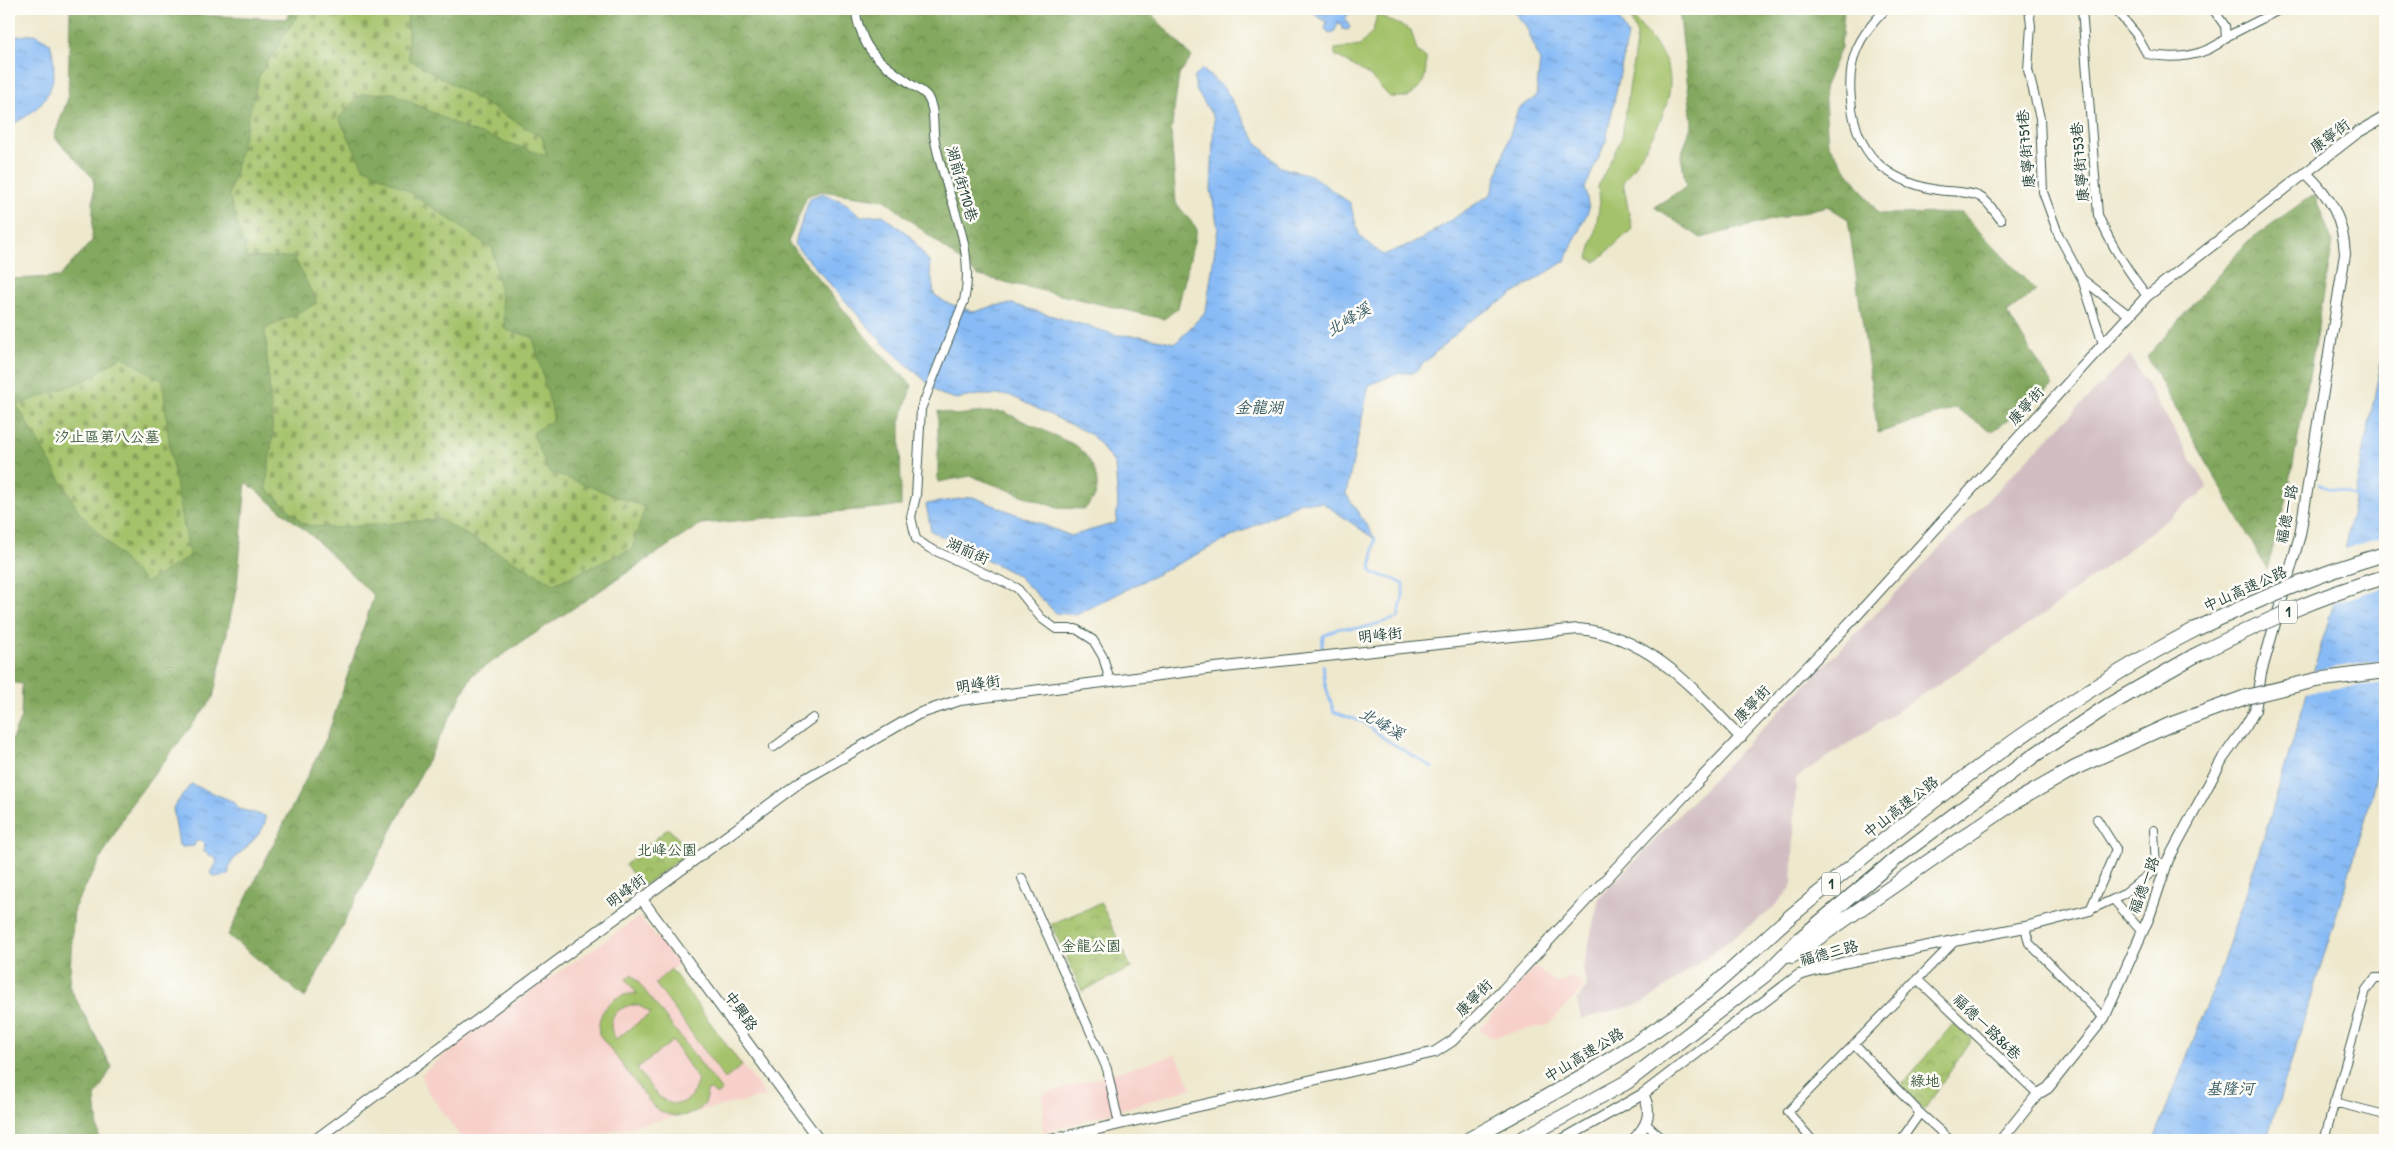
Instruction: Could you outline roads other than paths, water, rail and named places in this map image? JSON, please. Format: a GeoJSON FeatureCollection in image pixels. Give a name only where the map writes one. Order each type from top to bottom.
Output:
{"type":"FeatureCollection","features":[{"type":"Feature","properties":{"kind":"highway","name":"中山高速公路"},"geometry":{"type":"LineString","coordinates":[[1468,1140],[1600,1067],[1690,1005],[1789,918],[1922,809],[2097,684],[2137,659],[2276,592],[2349,564],[2385,554]]}},
{"type":"Feature","properties":{"kind":"highway","name":"1"},"geometry":{"type":"LineString","coordinates":[[1520,1140],[1627,1082],[1765,975],[1801,938],[1899,856],[2036,754],[2109,705],[2194,656],[2250,628],[2342,589],[2385,577]]}},
{"type":"Feature","properties":{"kind":"highway"},"geometry":{"type":"LineString","coordinates":[[1765,975],[2013,803],[2075,768],[2160,729],[2246,697],[2316,680],[2385,671]]}},
{"type":"Feature","properties":{"kind":"street","name":"湖前街110巷"},"geometry":{"type":"LineString","coordinates":[[856,9],[864,41],[878,60],[927,95],[933,112],[935,140],[960,226],[967,271],[967,288],[964,301],[928,392]]}},
{"type":"Feature","properties":{"kind":"street"},"geometry":{"type":"LineString","coordinates":[[1886,9],[1867,29],[1851,62],[1850,89],[1853,123],[1866,150],[1884,170],[1919,186],[1979,196],[2002,220]]}},
{"type":"Feature","properties":{"kind":"street","name":"康寧街751巷"},"geometry":{"type":"LineString","coordinates":[[2029,9],[2031,26],[2028,70],[2040,118],[2043,192],[2059,236],[2082,279],[2103,344]]}},
{"type":"Feature","properties":{"kind":"street"},"geometry":{"type":"LineString","coordinates":[[2082,10],[2091,9]]}},
{"type":"Feature","properties":{"kind":"street"},"geometry":{"type":"LineString","coordinates":[[2115,9],[2136,34],[2147,54],[2164,58],[2198,53],[2281,9]]}},
{"type":"Feature","properties":{"kind":"street"},"geometry":{"type":"LineString","coordinates":[[2213,9],[2225,26],[2226,37]]}},
{"type":"Feature","properties":{"kind":"street","name":"康寧街753巷"},"geometry":{"type":"LineString","coordinates":[[2082,10],[2098,214],[2105,232],[2130,274],[2147,296]]}},
{"type":"Feature","properties":{"kind":"street","name":"康寧街"},"geometry":{"type":"LineString","coordinates":[[1050,1140],[1300,1084],[1435,1052],[1444,1047],[1502,991],[1646,836],[1859,613],[2147,296],[2357,133],[2385,117]]}},
{"type":"Feature","properties":{"kind":"street","name":"福德一路"},"geometry":{"type":"LineString","coordinates":[[2001,1140],[2038,1094],[2048,1088],[2104,1018],[2142,932],[2168,860],[2223,758],[2255,710],[2261,673],[2300,535],[2345,254],[2344,237],[2334,207],[2324,189],[2306,173]]}},
{"type":"Feature","properties":{"kind":"street","name":"康寧街751巷"},"geometry":{"type":"LineString","coordinates":[[2082,279],[2130,316]]}},
{"type":"Feature","properties":{"kind":"street","name":"湖前街"},"geometry":{"type":"LineString","coordinates":[[928,392],[921,409],[916,496],[911,517],[916,539],[929,548],[1017,588],[1041,618],[1056,629],[1076,629],[1093,640],[1103,657],[1110,681]]}},
{"type":"Feature","properties":{"kind":"street","name":"明峰街"},"geometry":{"type":"LineString","coordinates":[[315,1140],[800,782],[918,714],[960,700],[1110,681],[1568,630],[1596,630],[1627,641],[1651,653],[1685,680],[1741,738]]}},
{"type":"Feature","properties":{"kind":"street"},"geometry":{"type":"LineString","coordinates":[[774,747],[813,718]]}},
{"type":"Feature","properties":{"kind":"street"},"geometry":{"type":"LineString","coordinates":[[2090,910],[2116,849],[2097,819]]}},
{"type":"Feature","properties":{"kind":"street"},"geometry":{"type":"LineString","coordinates":[[2154,830],[2156,868]]}},
{"type":"Feature","properties":{"kind":"street"},"geometry":{"type":"LineString","coordinates":[[2090,910],[2114,900],[2168,860]]}},
{"type":"Feature","properties":{"kind":"street"},"geometry":{"type":"LineString","coordinates":[[1022,878],[1107,1069],[1119,1124]]}},
{"type":"Feature","properties":{"kind":"street","name":"中興路"},"geometry":{"type":"LineString","coordinates":[[641,898],[819,1140]]}},
{"type":"Feature","properties":{"kind":"street","name":"福德一路"},"geometry":{"type":"LineString","coordinates":[[2114,900],[2142,932]]}},
{"type":"Feature","properties":{"kind":"street","name":"福德三路"},"geometry":{"type":"LineString","coordinates":[[1562,1140],[1642,1094],[1799,975],[1842,963],[2025,927],[2090,910]]}},
{"type":"Feature","properties":{"kind":"street"},"geometry":{"type":"LineString","coordinates":[[2025,927],[2029,943],[2104,1018]]}},
{"type":"Feature","properties":{"kind":"street"},"geometry":{"type":"LineString","coordinates":[[1812,1140],[1788,1112],[1957,940]]}},
{"type":"Feature","properties":{"kind":"street"},"geometry":{"type":"LineString","coordinates":[[2324,1140],[2366,990],[2376,978],[2385,978]]}},
{"type":"Feature","properties":{"kind":"street","name":"福德一路86巷"},"geometry":{"type":"LineString","coordinates":[[1918,980],[2038,1094]]}},
{"type":"Feature","properties":{"kind":"street"},"geometry":{"type":"LineString","coordinates":[[1854,1044],[1920,1113],[1950,1140]]}},
{"type":"Feature","properties":{"kind":"street"},"geometry":{"type":"LineString","coordinates":[[1633,1140],[1646,1124],[1648,1104],[1642,1094]]}},
{"type":"Feature","properties":{"kind":"street"},"geometry":{"type":"LineString","coordinates":[[2334,1102],[2385,1115]]}},
{"type":"Feature","properties":{"kind":"street"},"geometry":{"type":"LineString","coordinates":[[1901,1140],[1920,1113]]}},
{"type":"Feature","properties":{"kind":"street"},"geometry":{"type":"LineString","coordinates":[[1646,1124],[1664,1140]]}},
{"type":"Feature","properties":{"kind":"water"},"geometry":{"type":"Polygon","coordinates":[[[1313,9],[1358,9],[1355,14],[1349,13],[1345,19],[1350,27],[1348,30],[1342,29],[1341,24],[1338,23],[1334,33],[1330,34],[1325,29],[1327,22],[1315,15],[1313,9]]]}},
{"type":"Feature","properties":{"kind":"water","name":"金龍湖"},"geometry":{"type":"Polygon","coordinates":[[[1511,9],[1613,9],[1628,35],[1606,141],[1585,188],[1589,209],[1565,261],[1469,322],[1413,373],[1398,373],[1369,385],[1346,494],[1376,540],[1323,503],[1301,502],[1076,615],[1056,613],[1017,575],[931,531],[926,504],[973,497],[1071,536],[1116,523],[1118,502],[1115,464],[1092,435],[1009,395],[979,395],[956,399],[940,394],[883,343],[794,244],[810,198],[822,193],[845,203],[861,216],[883,215],[910,236],[929,262],[934,294],[945,302],[974,312],[993,306],[1012,304],[1117,335],[1141,336],[1176,343],[1206,311],[1218,228],[1211,190],[1214,118],[1196,90],[1194,78],[1202,69],[1225,89],[1256,141],[1280,167],[1311,175],[1350,203],[1360,237],[1383,255],[1420,240],[1491,194],[1518,109],[1536,97],[1540,61],[1526,26],[1511,9]]]}},
{"type":"Feature","properties":{"kind":"water"},"geometry":{"type":"Polygon","coordinates":[[[35,34],[50,43],[54,71],[52,83],[48,94],[33,111],[9,126],[9,37],[35,34]]]}},
{"type":"Feature","properties":{"kind":"water","name":"基隆河"},"geometry":{"type":"Polygon","coordinates":[[[2385,342],[2385,738],[2364,825],[2267,1140],[2154,1140],[2217,980],[2269,821],[2334,602],[2385,342]]]}},
{"type":"Feature","properties":{"kind":"water"},"geometry":{"type":"Polygon","coordinates":[[[191,784],[232,801],[239,809],[265,816],[265,822],[258,835],[231,863],[228,875],[214,877],[211,873],[217,862],[215,858],[203,851],[205,844],[202,841],[196,841],[194,846],[183,847],[179,845],[173,808],[191,784]]]}},
{"type":"Feature","properties":{"kind":"waterway","name":"北峰溪"},"geometry":{"type":"LineString","coordinates":[[2319,485],[2356,496]]}},
{"type":"Feature","properties":{"kind":"waterway","name":"北峰溪"},"geometry":{"type":"LineString","coordinates":[[1322,649],[1323,636],[1340,628],[1362,628],[1398,618],[1403,596],[1403,584],[1394,579],[1374,574],[1371,569],[1375,538]]}},
{"type":"Feature","properties":{"kind":"waterway","name":"北峰溪"},"geometry":{"type":"LineString","coordinates":[[1323,665],[1325,684],[1334,712],[1363,722],[1385,739],[1432,767]]}},
{"type":"Feature","properties":{"kind":"park label","name":"汐止區第八公墓"},"geometry":{"type":"Point","coordinates":[107,437]}},
{"type":"Feature","properties":{"kind":"park label","name":"北峰公園"},"geometry":{"type":"Point","coordinates":[667,850]}},
{"type":"Feature","properties":{"kind":"park label","name":"金龍公園"},"geometry":{"type":"Point","coordinates":[1091,946]}},
{"type":"Feature","properties":{"kind":"park label","name":"綠地"},"geometry":{"type":"Point","coordinates":[1925,1081]}}]}
